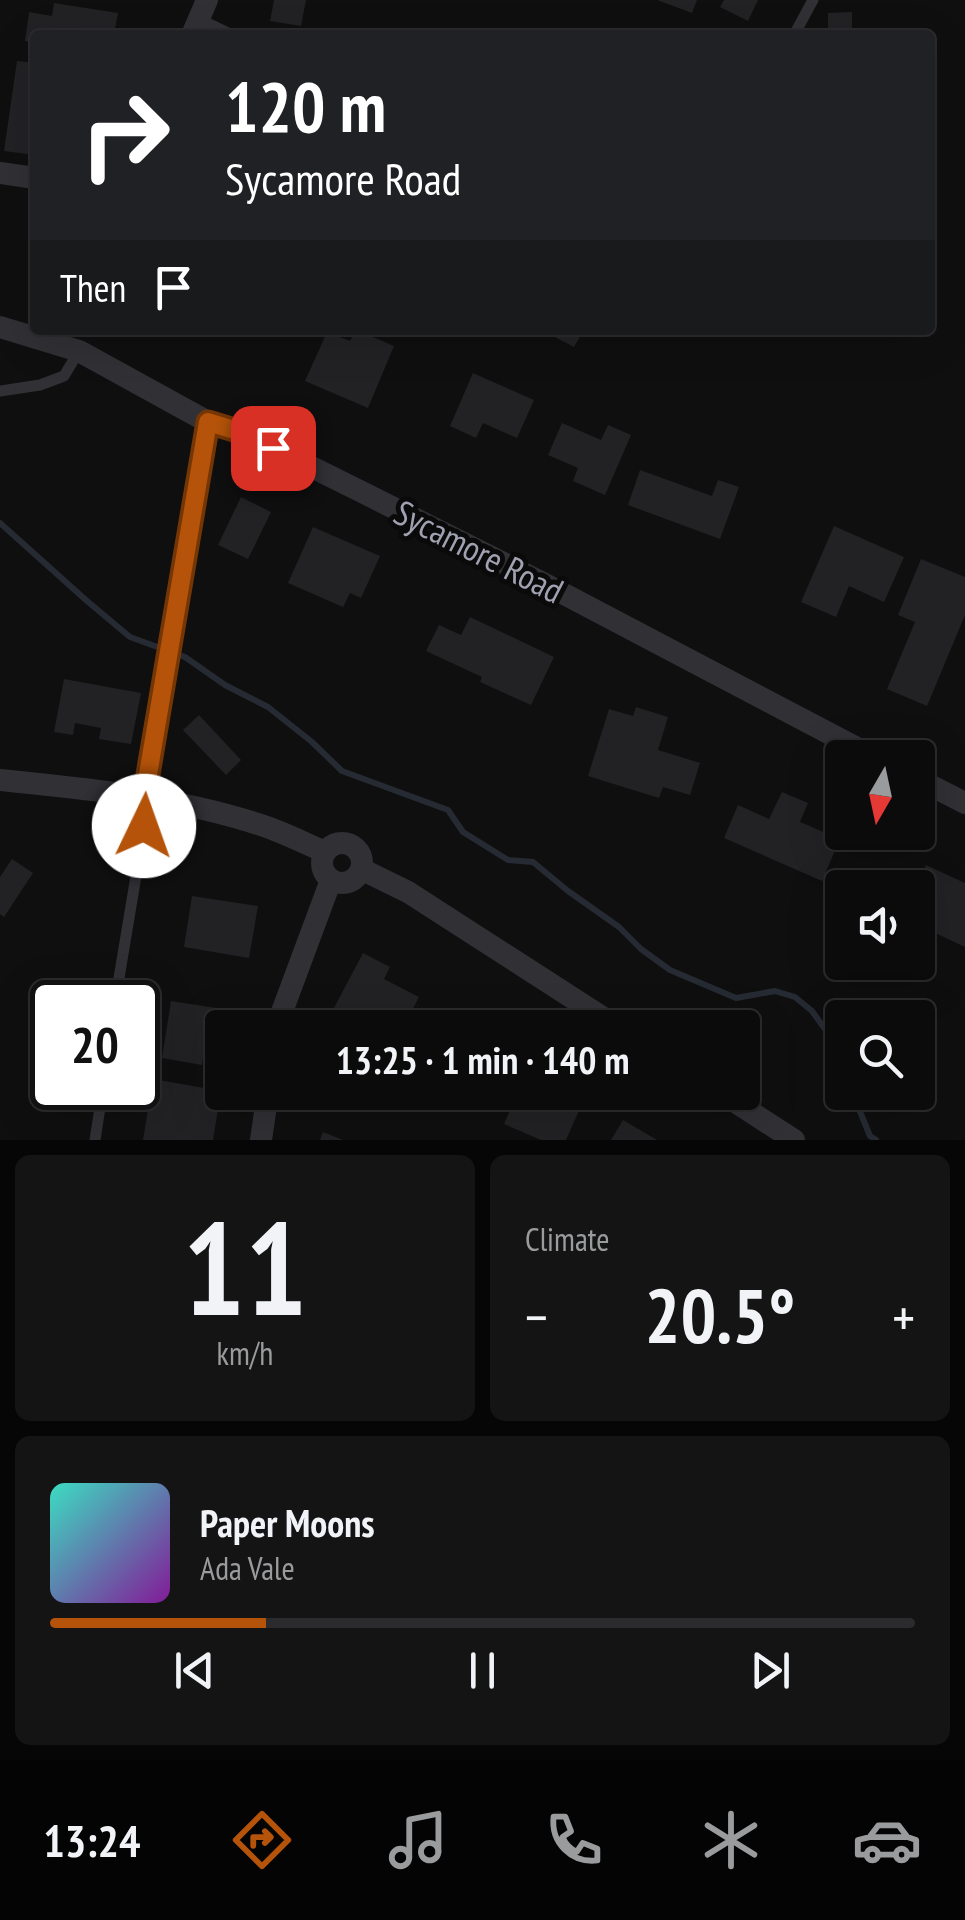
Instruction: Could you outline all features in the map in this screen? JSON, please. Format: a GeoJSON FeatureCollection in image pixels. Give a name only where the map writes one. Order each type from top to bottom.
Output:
{"type":"FeatureCollection","features":[{"type":"Feature","properties":{"kind":"street"},"geometry":{"type":"LineString","coordinates":[[0,174],[30,177]]}},
{"type":"Feature","properties":{"kind":"street","name":"Sycamore Road"},"geometry":{"type":"LineString","coordinates":[[0,327],[30,332]]}},
{"type":"Feature","properties":{"kind":"street","name":"Sycamore Road"},"geometry":{"type":"LineString","coordinates":[[50,335],[81,340],[208,422],[244,433],[842,740]]}},
{"type":"Feature","properties":{"kind":"street"},"geometry":{"type":"LineString","coordinates":[[146,798],[208,422]]}},
{"type":"Feature","properties":{"kind":"street"},"geometry":{"type":"LineString","coordinates":[[0,780],[178,804],[262,825],[325,852]]}},
{"type":"Feature","properties":{"kind":"street"},"geometry":{"type":"LineString","coordinates":[[935,788],[965,803]]}},
{"type":"Feature","properties":{"kind":"street"},"geometry":{"type":"LineString","coordinates":[[339,844],[350,846],[359,854],[361,869],[350,881],[331,880],[322,869],[325,852],[339,844]]}},
{"type":"Feature","properties":{"kind":"street"},"geometry":{"type":"LineString","coordinates":[[361,869],[408,892],[591,1010]]}},
{"type":"Feature","properties":{"kind":"street"},"geometry":{"type":"LineString","coordinates":[[284,1010],[331,880]]}},
{"type":"Feature","properties":{"kind":"street"},"geometry":{"type":"LineString","coordinates":[[261,1140],[265,1110]]}},
{"type":"Feature","properties":{"kind":"street"},"geometry":{"type":"LineString","coordinates":[[748,1110],[794,1140]]}},
{"type":"Feature","properties":{"kind":"lane"},"geometry":{"type":"LineString","coordinates":[[797,30],[813,0]]}},
{"type":"Feature","properties":{"kind":"lane"},"geometry":{"type":"LineString","coordinates":[[199,18],[222,30]]}},
{"type":"Feature","properties":{"kind":"lane"},"geometry":{"type":"LineString","coordinates":[[0,391],[40,385],[64,376],[81,340]]}},
{"type":"Feature","properties":{"kind":"lane"},"geometry":{"type":"LineString","coordinates":[[119,980],[146,798]]}},
{"type":"Feature","properties":{"kind":"lane"},"geometry":{"type":"LineString","coordinates":[[96,1140],[100,1110]]}},
{"type":"Feature","properties":{"kind":"building"},"geometry":{"type":"Polygon","coordinates":[[[274,0],[306,0],[301,26],[270,21],[274,0]]]}},
{"type":"Feature","properties":{"kind":"building"},"geometry":{"type":"Polygon","coordinates":[[[657,0],[697,0],[692,13],[657,0]]]}},
{"type":"Feature","properties":{"kind":"building"},"geometry":{"type":"Polygon","coordinates":[[[724,0],[758,0],[748,21],[720,7],[724,0]]]}},
{"type":"Feature","properties":{"kind":"building"},"geometry":{"type":"Polygon","coordinates":[[[54,3],[118,13],[115,30],[30,30],[30,42],[25,41],[29,12],[52,16],[54,3]]]}},
{"type":"Feature","properties":{"kind":"building"},"geometry":{"type":"Polygon","coordinates":[[[852,12],[852,30],[828,30],[828,13],[852,12]]]}},
{"type":"Feature","properties":{"kind":"building"},"geometry":{"type":"Polygon","coordinates":[[[17,61],[30,62],[30,154],[4,151],[17,61]]]}},
{"type":"Feature","properties":{"kind":"building"},"geometry":{"type":"Polygon","coordinates":[[[326,335],[350,341],[353,335],[368,335],[394,346],[368,408],[305,381],[326,335]]]}},
{"type":"Feature","properties":{"kind":"building"},"geometry":{"type":"Polygon","coordinates":[[[554,335],[581,335],[574,347],[554,335]]]}},
{"type":"Feature","properties":{"kind":"building"},"geometry":{"type":"Polygon","coordinates":[[[473,373],[534,400],[517,438],[483,423],[476,438],[450,426],[473,373]]]}},
{"type":"Feature","properties":{"kind":"building"},"geometry":{"type":"Polygon","coordinates":[[[562,423],[601,440],[608,425],[631,435],[605,495],[573,481],[578,468],[548,455],[562,423]]]}},
{"type":"Feature","properties":{"kind":"building"},"geometry":{"type":"Polygon","coordinates":[[[640,470],[712,496],[718,480],[739,487],[720,539],[628,505],[640,470]]]}},
{"type":"Feature","properties":{"kind":"building"},"geometry":{"type":"Polygon","coordinates":[[[241,497],[271,512],[248,559],[218,545],[241,497]]]}},
{"type":"Feature","properties":{"kind":"building"},"geometry":{"type":"Polygon","coordinates":[[[834,526],[904,557],[884,602],[849,586],[836,617],[801,602],[834,526]]]}},
{"type":"Feature","properties":{"kind":"building"},"geometry":{"type":"Polygon","coordinates":[[[313,527],[380,556],[361,598],[350,593],[343,607],[288,583],[313,527]]]}},
{"type":"Feature","properties":{"kind":"building"},"geometry":{"type":"Polygon","coordinates":[[[921,559],[965,577],[965,615],[927,706],[887,689],[915,622],[898,615],[921,559]]]}},
{"type":"Feature","properties":{"kind":"building"},"geometry":{"type":"Polygon","coordinates":[[[470,617],[554,657],[531,705],[426,651],[439,625],[461,635],[470,617]]]}},
{"type":"Feature","properties":{"kind":"building"},"geometry":{"type":"Polygon","coordinates":[[[64,679],[141,693],[131,744],[99,739],[101,728],[75,723],[73,735],[54,732],[64,679]]]}},
{"type":"Feature","properties":{"kind":"building"},"geometry":{"type":"Polygon","coordinates":[[[636,707],[668,717],[658,750],[700,763],[690,795],[663,787],[659,798],[588,776],[609,709],[633,716],[636,707]]]}},
{"type":"Feature","properties":{"kind":"building"},"geometry":{"type":"Polygon","coordinates":[[[199,715],[241,760],[226,775],[183,730],[199,715]]]}},
{"type":"Feature","properties":{"kind":"building"},"geometry":{"type":"Polygon","coordinates":[[[782,792],[808,803],[800,822],[825,833],[825,850],[835,850],[822,881],[724,838],[738,805],[769,819],[782,792]]]}},
{"type":"Feature","properties":{"kind":"building"},"geometry":{"type":"Polygon","coordinates":[[[12,859],[33,873],[4,917],[0,914],[0,877],[12,859]]]}},
{"type":"Feature","properties":{"kind":"building"},"geometry":{"type":"Polygon","coordinates":[[[926,865],[965,883],[965,947],[935,933],[935,870],[924,870],[926,865]]]}},
{"type":"Feature","properties":{"kind":"building"},"geometry":{"type":"Polygon","coordinates":[[[192,896],[258,906],[249,958],[184,947],[192,896]]]}},
{"type":"Feature","properties":{"kind":"building"},"geometry":{"type":"Polygon","coordinates":[[[363,953],[390,967],[384,979],[419,997],[412,1010],[333,1010],[363,953]]]}},
{"type":"Feature","properties":{"kind":"building"},"geometry":{"type":"Polygon","coordinates":[[[171,1001],[229,1010],[205,1010],[202,1065],[162,1058],[171,1001]]]}},
{"type":"Feature","properties":{"kind":"building"},"geometry":{"type":"Polygon","coordinates":[[[160,1080],[205,1088],[205,1110],[218,1110],[213,1140],[143,1140],[148,1110],[160,1110],[160,1080]]]}},
{"type":"Feature","properties":{"kind":"building"},"geometry":{"type":"Polygon","coordinates":[[[510,1110],[579,1110],[566,1140],[541,1140],[504,1124],[510,1110]]]}},
{"type":"Feature","properties":{"kind":"building"},"geometry":{"type":"Polygon","coordinates":[[[623,1120],[657,1140],[611,1140],[623,1120]]]}},
{"type":"Feature","properties":{"kind":"building"},"geometry":{"type":"Polygon","coordinates":[[[323,1132],[343,1140],[320,1140],[323,1132]]]}},
{"type":"Feature","properties":{"kind":"waterway"},"geometry":{"type":"LineString","coordinates":[[0,523],[130,637],[185,657],[225,685],[268,707],[342,771],[448,810],[463,832],[508,860],[533,862],[670,970],[736,998],[775,991],[795,997],[825,1029]]}},
{"type":"Feature","properties":{"kind":"waterway"},"geometry":{"type":"LineString","coordinates":[[859,1110],[870,1136],[876,1140]]}},
{"type":"Feature","properties":{"kind":"route"},"geometry":{"type":"LineString","coordinates":[[144,826],[149,798],[144,798],[208,422],[244,433],[273,448]]}}]}
